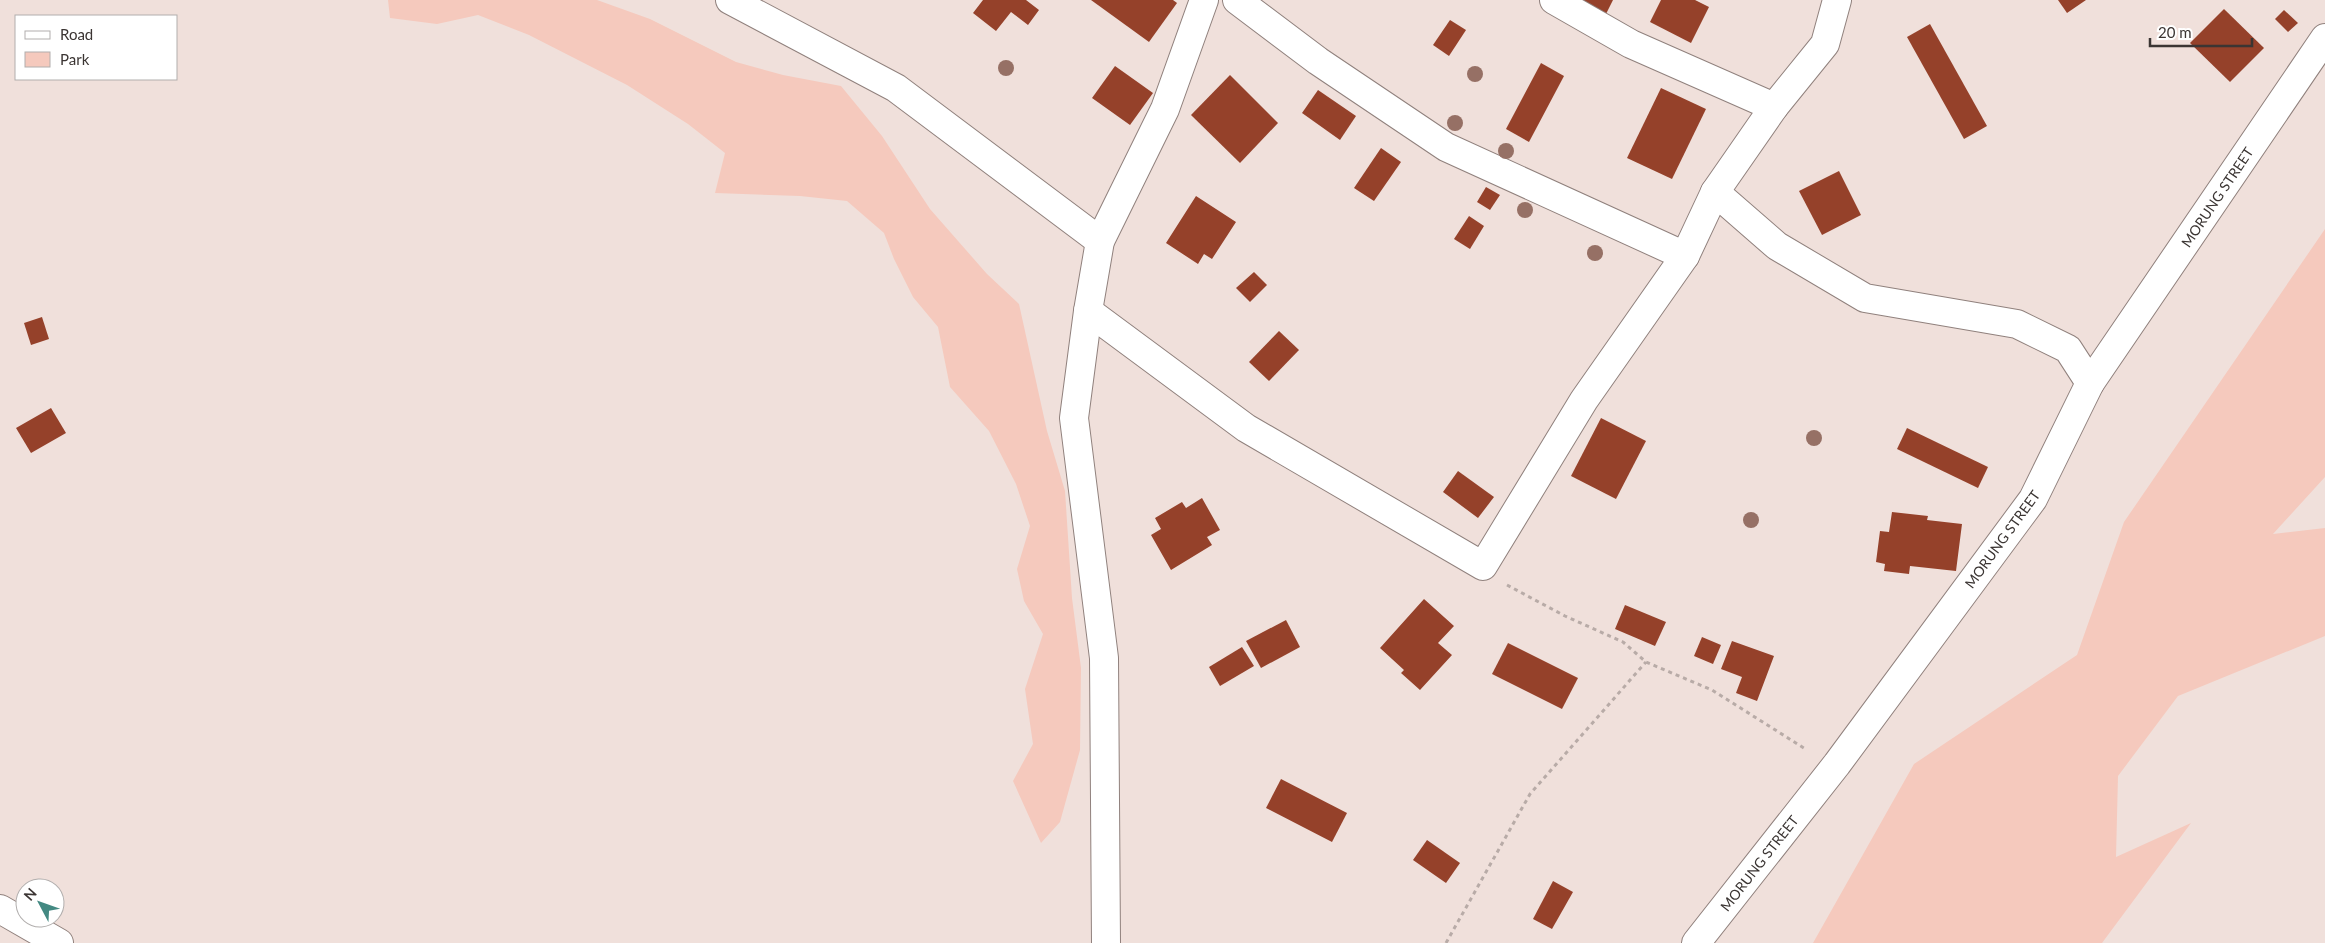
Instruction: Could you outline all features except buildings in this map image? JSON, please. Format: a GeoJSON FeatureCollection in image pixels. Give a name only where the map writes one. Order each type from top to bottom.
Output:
{"type":"FeatureCollection","features":[{"type":"Feature","properties":{"kind":"street"},"geometry":{"type":"LineString","coordinates":[[730,0],[896,88],[1100,241]]}},
{"type":"Feature","properties":{"kind":"street"},"geometry":{"type":"LineString","coordinates":[[1106,943],[1104,658],[1074,418],[1088,311],[1100,241],[1165,109],[1204,0]]}},
{"type":"Feature","properties":{"kind":"street"},"geometry":{"type":"LineString","coordinates":[[1237,0],[1318,61],[1446,148],[1684,256]]}},
{"type":"Feature","properties":{"kind":"street"},"geometry":{"type":"LineString","coordinates":[[1554,0],[1631,44],[1774,107]]}},
{"type":"Feature","properties":{"kind":"street"},"geometry":{"type":"LineString","coordinates":[[1088,311],[1246,428],[1483,566],[1584,400],[1684,256],[1715,192],[1774,107],[1825,44],[1837,0]]}},
{"type":"Feature","properties":{"kind":"street","name":"MORUNG STREET"},"geometry":{"type":"LineString","coordinates":[[1696,943],[1837,764],[2033,499],[2090,383],[2325,38]]}},
{"type":"Feature","properties":{"kind":"street"},"geometry":{"type":"LineString","coordinates":[[1715,192],[1777,246],[1865,298],[2017,324],[2068,349],[2090,383]]}},
{"type":"Feature","properties":{"kind":"street"},"geometry":{"type":"LineString","coordinates":[[0,909],[59,943]]}},
{"type":"Feature","properties":{"kind":"path"},"geometry":{"type":"LineString","coordinates":[[1483,566],[1512,588],[1565,616],[1623,642],[1646,662],[1712,690],[1801,748],[1837,764]]}},
{"type":"Feature","properties":{"kind":"path"},"geometry":{"type":"LineString","coordinates":[[1446,943],[1530,794],[1646,662]]}},
{"type":"Feature","properties":{"kind":"green space"},"geometry":{"type":"Polygon","coordinates":[[[388,0],[597,0],[650,19],[736,62],[783,75],[841,86],[882,136],[930,209],[987,274],[1019,304],[1047,431],[1065,491],[1072,598],[1081,668],[1080,750],[1060,822],[1041,843],[1013,781],[1033,744],[1025,689],[1043,634],[1024,601],[1017,569],[1030,526],[1016,484],[989,431],[950,387],[938,327],[913,297],[894,259],[884,233],[847,201],[800,196],[715,193],[725,153],[688,124],[627,85],[529,35],[478,15],[437,24],[390,18],[388,0]]]}},
{"type":"Feature","properties":{"kind":"green space"},"geometry":{"type":"Polygon","coordinates":[[[2325,229],[2325,477],[2273,534],[2325,528],[2325,636],[2178,696],[2118,776],[2116,857],[2191,823],[2102,943],[1813,943],[1914,764],[2077,655],[2124,522],[2325,229]]]}}]}
